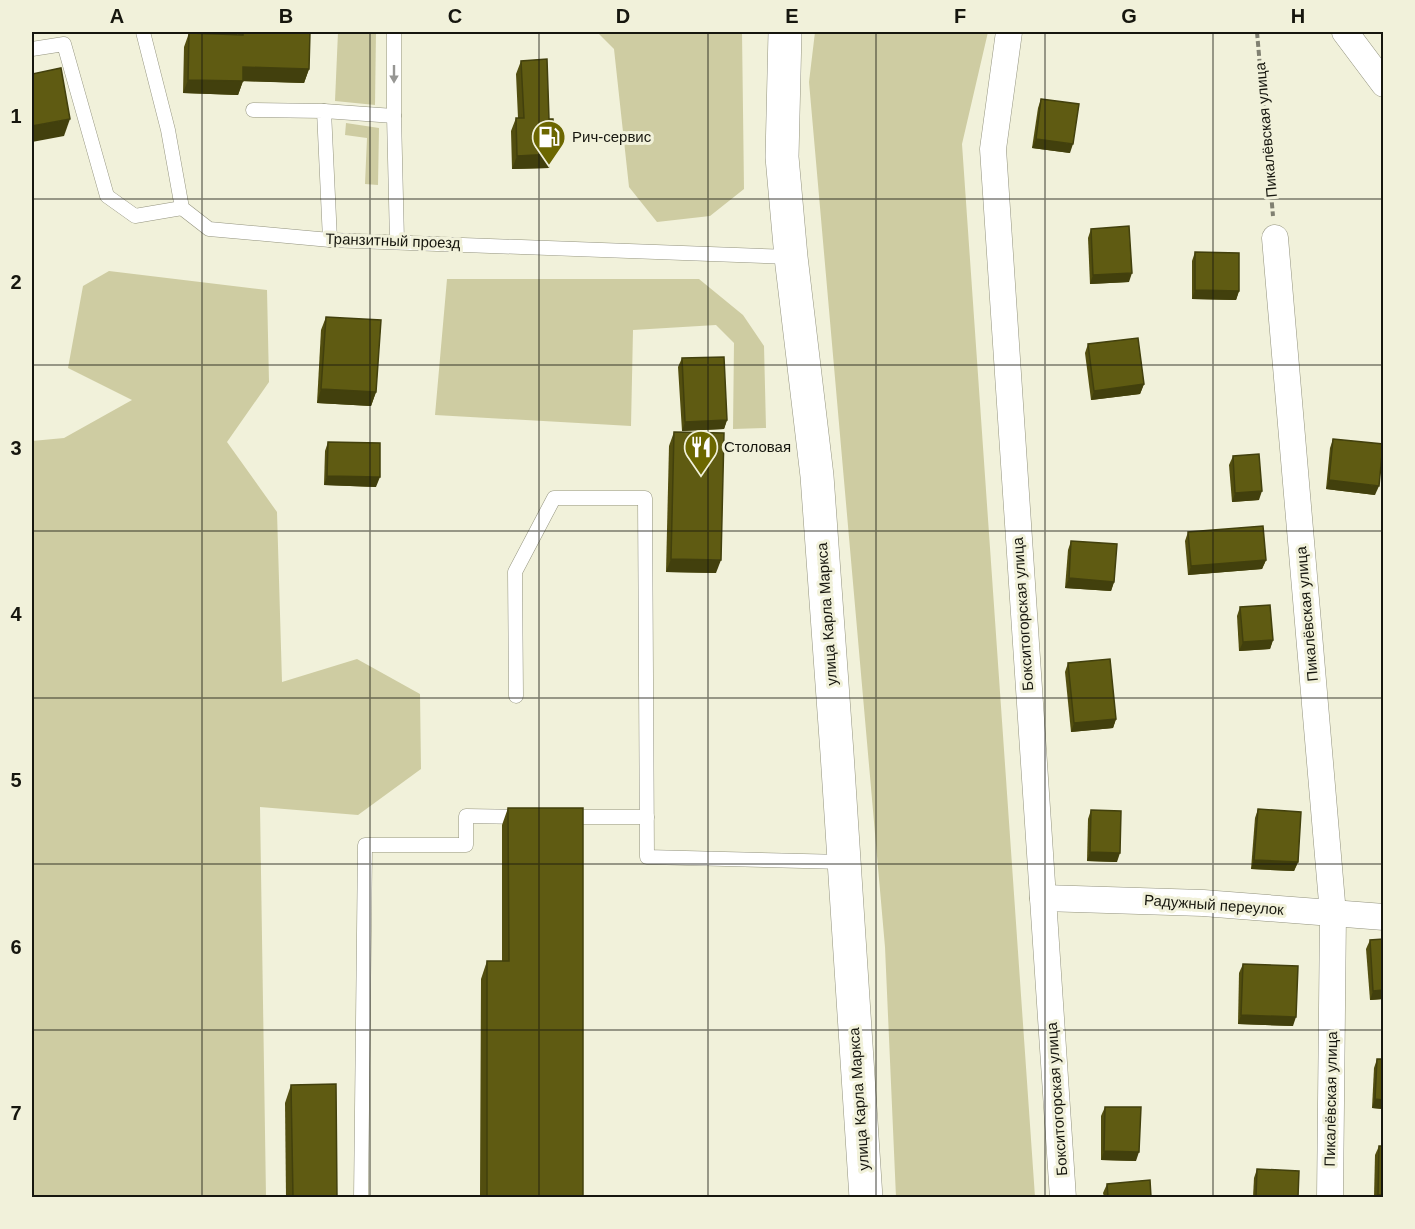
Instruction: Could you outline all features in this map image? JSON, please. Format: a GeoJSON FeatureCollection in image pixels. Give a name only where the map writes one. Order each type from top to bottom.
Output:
{"type":"FeatureCollection","features":[{"type":"Feature","properties":{"kind":"main road","name":"улица Карла Маркса"},"geometry":{"type":"LineString","coordinates":[[785,32],[782,157],[791,257],[817,476],[866,1197]]}},
{"type":"Feature","properties":{"kind":"street","name":"Бокситогорская улица"},"geometry":{"type":"LineString","coordinates":[[1009,32],[993,149],[1063,1197]]}},
{"type":"Feature","properties":{"kind":"street"},"geometry":{"type":"LineString","coordinates":[[1345,32],[1383,84]]}},
{"type":"Feature","properties":{"kind":"street","name":"Пикалёвская улица"},"geometry":{"type":"LineString","coordinates":[[1275,238],[1333,914],[1330,1197]]}},
{"type":"Feature","properties":{"kind":"street","name":"Радужный переулок"},"geometry":{"type":"LineString","coordinates":[[1043,898],[1203,903],[1383,917]]}},
{"type":"Feature","properties":{"kind":"lane"},"geometry":{"type":"LineString","coordinates":[[32,49],[64,44],[107,196],[135,216],[182,208],[168,130],[143,32]]}},
{"type":"Feature","properties":{"kind":"lane"},"geometry":{"type":"LineString","coordinates":[[394,32],[397,241]]}},
{"type":"Feature","properties":{"kind":"lane"},"geometry":{"type":"LineString","coordinates":[[253,110],[324,111],[394,116]]}},
{"type":"Feature","properties":{"kind":"lane"},"geometry":{"type":"LineString","coordinates":[[324,111],[330,240]]}},
{"type":"Feature","properties":{"kind":"lane","name":"Транзитный проезд"},"geometry":{"type":"LineString","coordinates":[[182,208],[209,230],[330,240],[791,257]]}},
{"type":"Feature","properties":{"kind":"lane"},"geometry":{"type":"LineString","coordinates":[[516,696],[515,572],[554,498],[645,498],[647,857],[844,862]]}},
{"type":"Feature","properties":{"kind":"lane"},"geometry":{"type":"LineString","coordinates":[[361,1197],[365,845],[466,845],[466,816],[534,817]]}},
{"type":"Feature","properties":{"kind":"lane"},"geometry":{"type":"LineString","coordinates":[[556,817],[646,817]]}},
{"type":"Feature","properties":{"kind":"path","name":"Пикалёвская улица"},"geometry":{"type":"LineString","coordinates":[[1257,32],[1275,238]]}},
{"type":"Feature","properties":{"kind":"shaded area"},"geometry":{"type":"Polygon","coordinates":[[[338,32],[376,32],[375,105],[335,101],[338,32]]]}},
{"type":"Feature","properties":{"kind":"shaded area"},"geometry":{"type":"Polygon","coordinates":[[[597,32],[742,32],[744,189],[710,216],[657,222],[629,187],[614,49],[597,32]]]}},
{"type":"Feature","properties":{"kind":"shaded area"},"geometry":{"type":"Polygon","coordinates":[[[815,32],[988,32],[962,144],[1035,1197],[896,1197],[885,947],[809,82],[815,32]]]}},
{"type":"Feature","properties":{"kind":"shaded area"},"geometry":{"type":"Polygon","coordinates":[[[346,123],[379,128],[378,185],[365,184],[367,138],[345,135],[346,123]]]}},
{"type":"Feature","properties":{"kind":"shaded area"},"geometry":{"type":"Polygon","coordinates":[[[109,271],[267,290],[269,382],[227,442],[277,512],[282,682],[357,659],[420,694],[421,769],[358,815],[260,807],[266,1197],[32,1197],[32,441],[64,438],[132,400],[68,368],[83,286],[109,271]]]}},
{"type":"Feature","properties":{"kind":"shaded area"},"geometry":{"type":"Polygon","coordinates":[[[447,279],[699,279],[743,315],[764,346],[766,428],[733,429],[734,343],[716,325],[633,330],[631,426],[435,415],[447,279]]]}},
{"type":"Feature","properties":{"kind":"building"},"geometry":{"type":"Polygon","coordinates":[[[243,32],[310,32],[309,69],[243,67],[243,81],[188,80],[189,33],[243,35],[243,32]]]}},
{"type":"Feature","properties":{"kind":"building"},"geometry":{"type":"Polygon","coordinates":[[[547,59],[549,119],[553,119],[554,154],[517,156],[516,118],[524,118],[521,61],[547,59]]]}},
{"type":"Feature","properties":{"kind":"building"},"geometry":{"type":"Polygon","coordinates":[[[61,68],[70,119],[32,126],[32,74],[61,68]]]}},
{"type":"Feature","properties":{"kind":"building"},"geometry":{"type":"Polygon","coordinates":[[[1041,99],[1079,104],[1073,144],[1036,139],[1041,99]]]}},
{"type":"Feature","properties":{"kind":"building"},"geometry":{"type":"Polygon","coordinates":[[[1129,226],[1132,273],[1093,275],[1091,229],[1129,226]]]}},
{"type":"Feature","properties":{"kind":"building"},"geometry":{"type":"Polygon","coordinates":[[[1195,252],[1239,253],[1239,291],[1195,290],[1195,252]]]}},
{"type":"Feature","properties":{"kind":"building"},"geometry":{"type":"Polygon","coordinates":[[[326,317],[381,320],[376,392],[321,389],[326,317]]]}},
{"type":"Feature","properties":{"kind":"building"},"geometry":{"type":"Polygon","coordinates":[[[1138,338],[1144,384],[1094,391],[1088,344],[1138,338]]]}},
{"type":"Feature","properties":{"kind":"building"},"geometry":{"type":"Polygon","coordinates":[[[724,357],[727,420],[685,422],[682,358],[724,357]]]}},
{"type":"Feature","properties":{"kind":"building"},"geometry":{"type":"Polygon","coordinates":[[[674,432],[724,433],[721,560],[671,559],[674,432]]]}},
{"type":"Feature","properties":{"kind":"building"},"geometry":{"type":"Polygon","coordinates":[[[1333,439],[1383,444],[1379,486],[1329,480],[1333,439]]]}},
{"type":"Feature","properties":{"kind":"building"},"geometry":{"type":"Polygon","coordinates":[[[328,442],[380,443],[380,477],[327,476],[328,442]]]}},
{"type":"Feature","properties":{"kind":"building"},"geometry":{"type":"Polygon","coordinates":[[[1259,454],[1262,491],[1235,493],[1233,456],[1259,454]]]}},
{"type":"Feature","properties":{"kind":"building"},"geometry":{"type":"Polygon","coordinates":[[[1263,526],[1266,560],[1191,566],[1188,532],[1263,526]]]}},
{"type":"Feature","properties":{"kind":"building"},"geometry":{"type":"Polygon","coordinates":[[[1071,541],[1117,544],[1114,582],[1069,578],[1071,541]]]}},
{"type":"Feature","properties":{"kind":"building"},"geometry":{"type":"Polygon","coordinates":[[[1270,605],[1273,640],[1243,642],[1240,607],[1270,605]]]}},
{"type":"Feature","properties":{"kind":"building"},"geometry":{"type":"Polygon","coordinates":[[[1110,659],[1116,719],[1074,723],[1068,663],[1110,659]]]}},
{"type":"Feature","properties":{"kind":"building"},"geometry":{"type":"Polygon","coordinates":[[[508,808],[583,808],[583,1197],[487,1197],[487,961],[509,961],[508,808]]]}},
{"type":"Feature","properties":{"kind":"building"},"geometry":{"type":"Polygon","coordinates":[[[1258,809],[1301,812],[1298,862],[1254,860],[1258,809]]]}},
{"type":"Feature","properties":{"kind":"building"},"geometry":{"type":"Polygon","coordinates":[[[1091,810],[1121,811],[1120,853],[1090,852],[1091,810]]]}},
{"type":"Feature","properties":{"kind":"building"},"geometry":{"type":"Polygon","coordinates":[[[1383,939],[1383,990],[1373,991],[1370,940],[1383,939]]]}},
{"type":"Feature","properties":{"kind":"building"},"geometry":{"type":"Polygon","coordinates":[[[1243,964],[1298,966],[1296,1017],[1241,1015],[1243,964]]]}},
{"type":"Feature","properties":{"kind":"building"},"geometry":{"type":"Polygon","coordinates":[[[1377,1059],[1383,1059],[1383,1100],[1375,1099],[1377,1059]]]}},
{"type":"Feature","properties":{"kind":"building"},"geometry":{"type":"Polygon","coordinates":[[[336,1084],[337,1197],[293,1197],[291,1085],[336,1084]]]}},
{"type":"Feature","properties":{"kind":"building"},"geometry":{"type":"Polygon","coordinates":[[[1105,1107],[1141,1107],[1139,1152],[1104,1151],[1105,1107]]]}},
{"type":"Feature","properties":{"kind":"building"},"geometry":{"type":"Polygon","coordinates":[[[1379,1146],[1383,1146],[1383,1195],[1378,1195],[1379,1146]]]}},
{"type":"Feature","properties":{"kind":"building"},"geometry":{"type":"Polygon","coordinates":[[[1257,1169],[1299,1171],[1298,1197],[1256,1197],[1257,1169]]]}},
{"type":"Feature","properties":{"kind":"building"},"geometry":{"type":"Polygon","coordinates":[[[1150,1180],[1151,1197],[1108,1197],[1107,1184],[1150,1180]]]}},
{"type":"Feature","properties":{"kind":"place","name":"Рич-сервис"},"geometry":{"type":"Point","coordinates":[549,166]}},
{"type":"Feature","properties":{"kind":"place","name":"Столовая"},"geometry":{"type":"Point","coordinates":[701,476]}}]}
